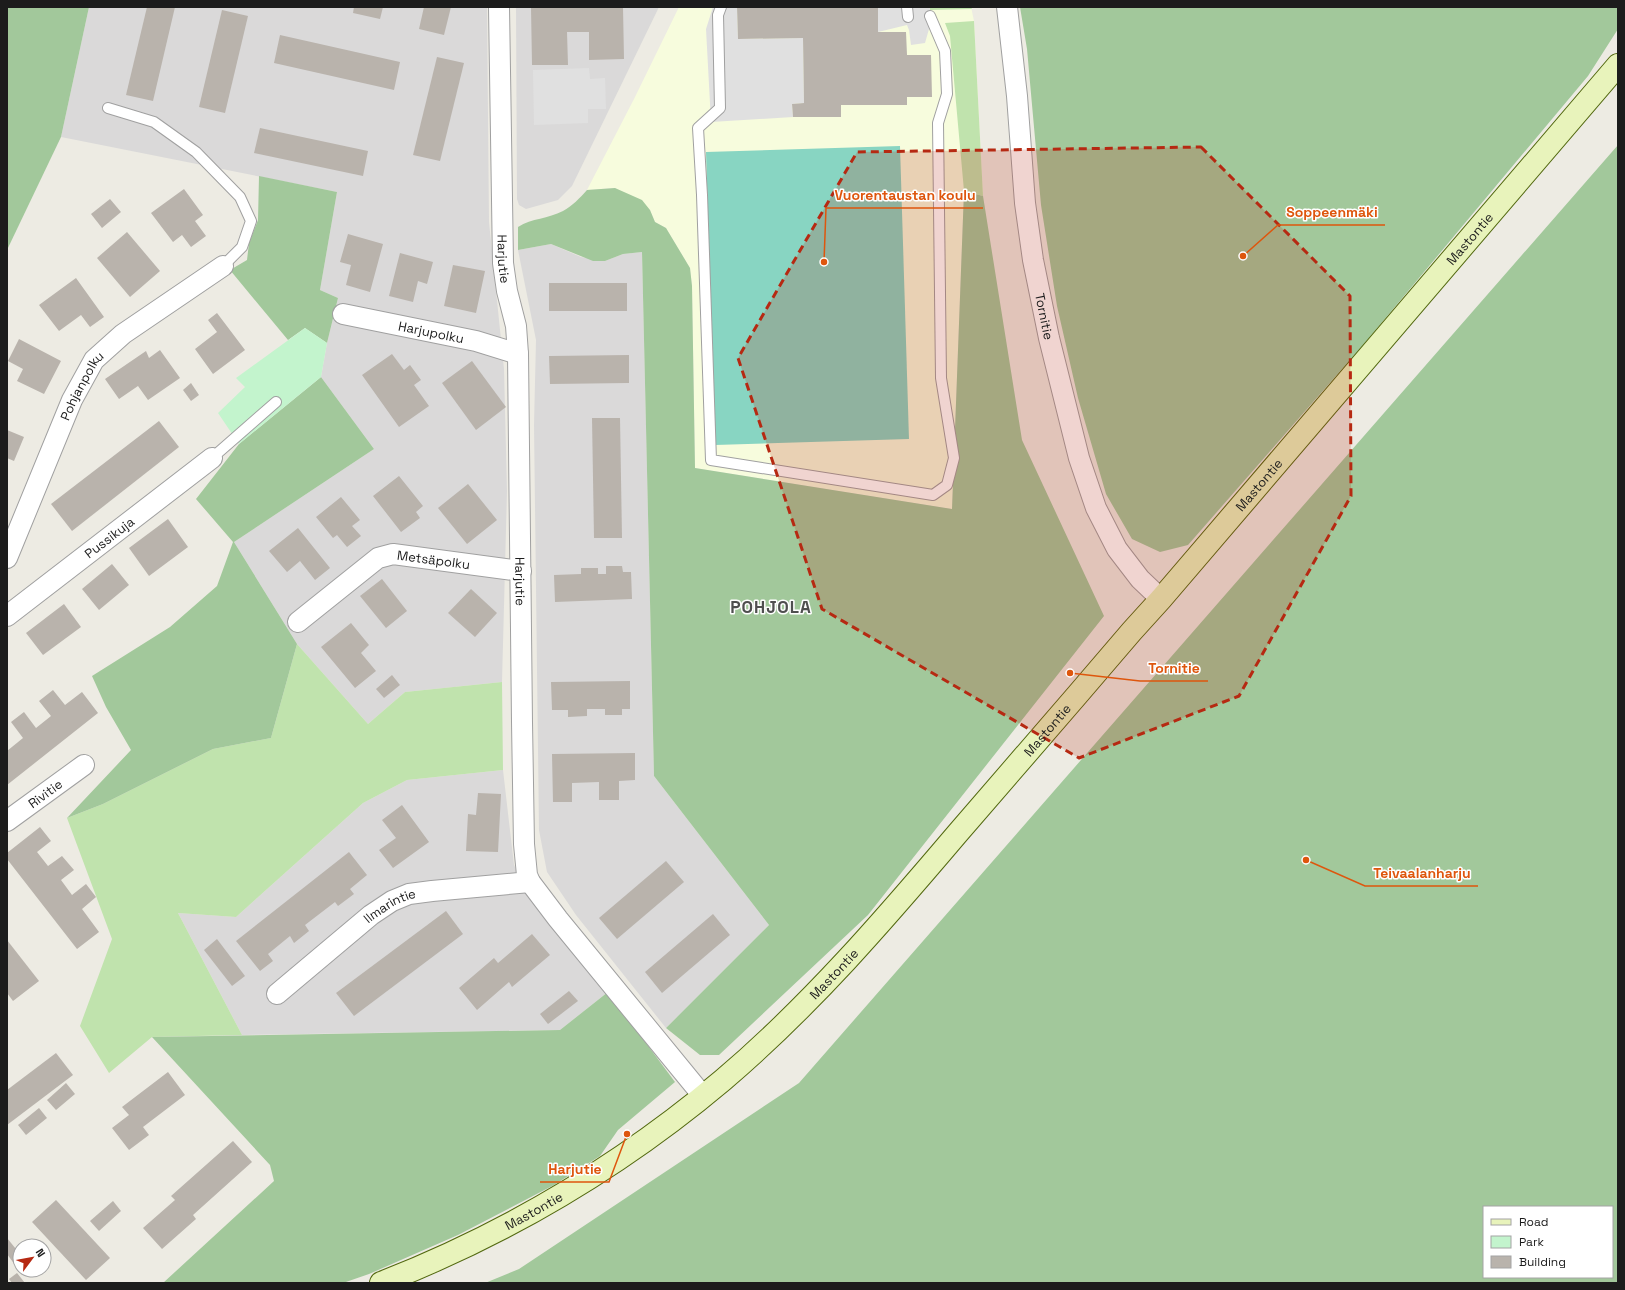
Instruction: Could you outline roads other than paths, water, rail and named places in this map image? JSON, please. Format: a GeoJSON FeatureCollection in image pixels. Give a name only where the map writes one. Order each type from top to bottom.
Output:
{"type":"FeatureCollection","features":[{"type":"Feature","properties":{"kind":"main road","name":"Mastontie"},"geometry":{"type":"LineString","coordinates":[[381,1283],[477,1242],[563,1194],[634,1148],[703,1096],[782,1027],[829,979],[920,878],[1618,65]]}},
{"type":"Feature","properties":{"kind":"street","name":"Harjutie"},"geometry":{"type":"LineString","coordinates":[[499,7],[503,263],[507,291],[516,326],[518,354],[524,844],[526,868],[530,882],[558,919],[703,1096]]}},
{"type":"Feature","properties":{"kind":"street","name":"Tornitie"},"geometry":{"type":"LineString","coordinates":[[1007,7],[1017,96],[1025,203],[1033,260],[1049,338],[1079,458],[1096,508],[1117,549],[1140,579],[1161,599]]}},
{"type":"Feature","properties":{"kind":"street","name":"Pohjanpolku"},"geometry":{"type":"LineString","coordinates":[[7,558],[72,400],[94,360],[123,334],[223,266]]}},
{"type":"Feature","properties":{"kind":"street","name":"Harjupolku"},"geometry":{"type":"LineString","coordinates":[[343,314],[476,341],[518,354]]}},
{"type":"Feature","properties":{"kind":"street","name":"Pussikuja"},"geometry":{"type":"LineString","coordinates":[[7,616],[212,458]]}},
{"type":"Feature","properties":{"kind":"street","name":"Metsäpolku"},"geometry":{"type":"LineString","coordinates":[[298,622],[378,558],[393,554],[521,571]]}},
{"type":"Feature","properties":{"kind":"street","name":"Rivitie"},"geometry":{"type":"LineString","coordinates":[[7,821],[84,765]]}},
{"type":"Feature","properties":{"kind":"street","name":"Ilmarintie"},"geometry":{"type":"LineString","coordinates":[[277,994],[362,923],[392,901],[409,894],[530,882]]}},
{"type":"Feature","properties":{"kind":"lane"},"geometry":{"type":"LineString","coordinates":[[721,7],[718,15],[720,108],[698,128],[702,195],[711,460],[933,495],[947,485],[954,458],[941,378],[938,123],[947,94],[945,51],[930,16]]}},
{"type":"Feature","properties":{"kind":"lane"},"geometry":{"type":"LineString","coordinates":[[108,108],[154,122],[196,152],[240,197],[251,221],[242,247],[223,266]]}},
{"type":"Feature","properties":{"kind":"lane"},"geometry":{"type":"LineString","coordinates":[[212,458],[276,402]]}},
{"type":"Feature","properties":{"kind":"place","name":"Soppeenmäki"},"geometry":{"type":"Point","coordinates":[1243,256]}},
{"type":"Feature","properties":{"kind":"place","name":"Vuorentaustan koulu"},"geometry":{"type":"Point","coordinates":[824,262]}},
{"type":"Feature","properties":{"kind":"place","name":"Tornitie"},"geometry":{"type":"Point","coordinates":[1070,673]}},
{"type":"Feature","properties":{"kind":"place","name":"Teivaalanharju"},"geometry":{"type":"Point","coordinates":[1306,860]}},
{"type":"Feature","properties":{"kind":"place","name":"Harjutie"},"geometry":{"type":"Point","coordinates":[627,1134]}},
{"type":"Feature","properties":{"kind":"district","name":"POHJOLA"},"geometry":{"type":"Point","coordinates":[771,607]}}]}
